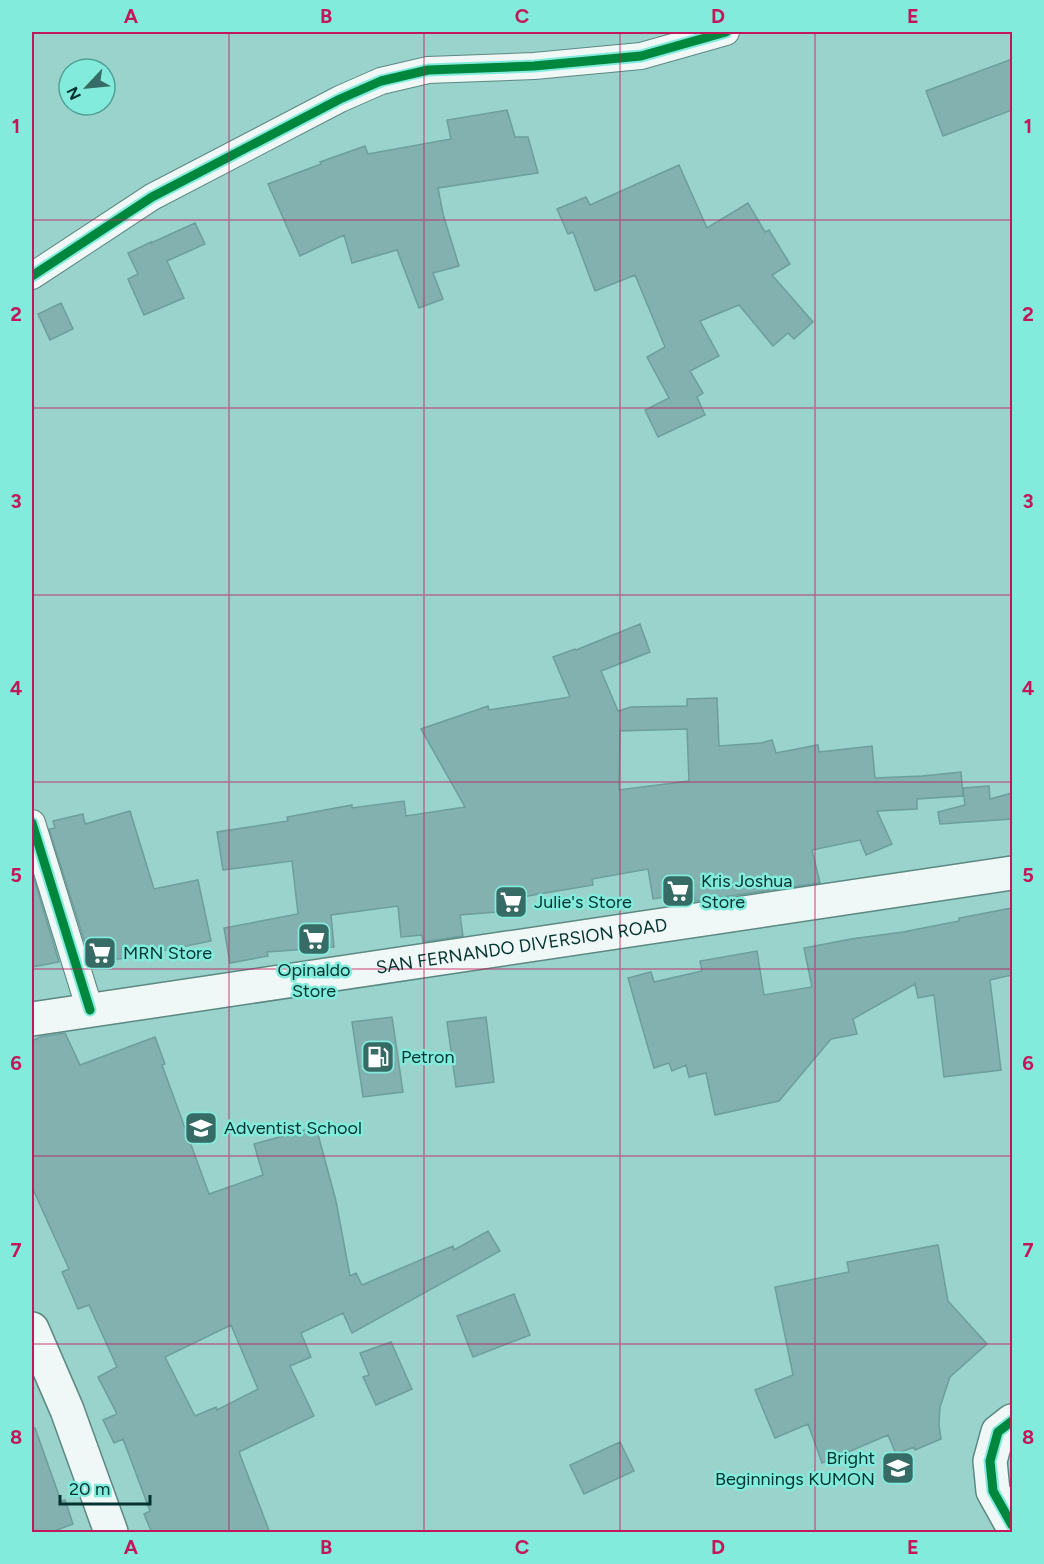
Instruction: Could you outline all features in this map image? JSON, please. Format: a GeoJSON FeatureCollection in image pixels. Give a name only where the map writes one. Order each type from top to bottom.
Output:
{"type":"FeatureCollection","features":[{"type":"Feature","properties":{"kind":"main road","name":"SAN FERNANDO DIVERSION ROAD"},"geometry":{"type":"LineString","coordinates":[[32,1019],[1012,873]]}},
{"type":"Feature","properties":{"kind":"main road"},"geometry":{"type":"LineString","coordinates":[[32,1329],[67,1410],[111,1533]]}},
{"type":"Feature","properties":{"kind":"main road"},"geometry":{"type":"LineString","coordinates":[[1012,1421],[998,1432],[990,1461],[993,1491],[1012,1526]]}},
{"type":"Feature","properties":{"kind":"street"},"geometry":{"type":"LineString","coordinates":[[32,276],[152,197],[340,99],[381,81],[428,70],[534,66],[641,56],[726,32]]}},
{"type":"Feature","properties":{"kind":"street"},"geometry":{"type":"LineString","coordinates":[[32,823],[90,1010]]}},
{"type":"Feature","properties":{"kind":"building"},"geometry":{"type":"Polygon","coordinates":[[[1012,59],[1012,110],[943,136],[926,91],[1012,59]]]}},
{"type":"Feature","properties":{"kind":"building"},"geometry":{"type":"Polygon","coordinates":[[[507,110],[515,137],[528,137],[538,173],[438,188],[443,214],[459,266],[433,273],[443,299],[419,308],[397,250],[352,263],[344,235],[300,256],[268,184],[365,146],[368,154],[451,139],[447,120],[507,110]]]}},
{"type":"Feature","properties":{"kind":"building"},"geometry":{"type":"Polygon","coordinates":[[[679,165],[707,228],[748,203],[765,232],[769,230],[790,264],[772,275],[813,322],[794,339],[788,333],[773,346],[739,305],[700,321],[719,356],[690,371],[703,393],[697,397],[705,415],[658,437],[645,410],[669,398],[647,357],[665,347],[635,275],[595,291],[573,232],[568,234],[557,209],[586,197],[590,205],[679,165]]]}},
{"type":"Feature","properties":{"kind":"building"},"geometry":{"type":"Polygon","coordinates":[[[195,223],[205,244],[167,261],[184,298],[144,315],[128,279],[138,274],[128,253],[195,223]]]}},
{"type":"Feature","properties":{"kind":"building"},"geometry":{"type":"Polygon","coordinates":[[[61,303],[73,329],[50,340],[38,314],[61,303]]]}},
{"type":"Feature","properties":{"kind":"building"},"geometry":{"type":"Polygon","coordinates":[[[640,624],[650,652],[601,671],[618,711],[631,707],[687,706],[687,699],[717,698],[719,746],[772,740],[776,753],[818,745],[819,752],[872,746],[875,778],[961,772],[963,796],[917,799],[917,809],[877,811],[892,844],[866,855],[860,840],[812,850],[820,883],[695,901],[694,892],[653,899],[648,869],[592,879],[593,885],[522,897],[523,910],[460,915],[463,936],[423,942],[422,935],[401,937],[398,906],[331,915],[334,947],[267,952],[268,956],[230,963],[224,928],[298,914],[292,861],[223,870],[217,832],[288,821],[287,817],[352,805],[352,808],[404,801],[406,816],[465,807],[421,729],[488,706],[489,710],[570,697],[553,657],[640,624]],[[687,729],[620,731],[619,790],[689,781],[687,729]]]}},
{"type":"Feature","properties":{"kind":"building"},"geometry":{"type":"Polygon","coordinates":[[[989,786],[990,799],[1012,793],[1012,819],[940,824],[938,812],[965,805],[963,788],[989,786]]]}},
{"type":"Feature","properties":{"kind":"building"},"geometry":{"type":"Polygon","coordinates":[[[130,811],[154,889],[198,880],[211,941],[127,958],[91,962],[49,829],[55,828],[53,821],[83,814],[85,824],[130,811]]]}},
{"type":"Feature","properties":{"kind":"building"},"geometry":{"type":"Polygon","coordinates":[[[32,872],[59,962],[32,967],[32,872]]]}},
{"type":"Feature","properties":{"kind":"building"},"geometry":{"type":"Polygon","coordinates":[[[1012,908],[1012,975],[990,980],[1001,1070],[944,1077],[934,995],[918,998],[915,984],[853,1019],[857,1034],[831,1039],[779,1101],[715,1115],[706,1073],[689,1077],[686,1065],[672,1071],[669,1063],[654,1068],[628,978],[651,972],[654,982],[702,971],[700,961],[757,951],[764,995],[812,987],[804,948],[903,932],[1012,908]]]}},
{"type":"Feature","properties":{"kind":"building","name":"Petron"},"geometry":{"type":"Polygon","coordinates":[[[392,1017],[403,1092],[363,1097],[352,1022],[392,1017]]]}},
{"type":"Feature","properties":{"kind":"building"},"geometry":{"type":"Polygon","coordinates":[[[486,1017],[494,1082],[456,1087],[447,1022],[486,1017]]]}},
{"type":"Feature","properties":{"kind":"building"},"geometry":{"type":"Polygon","coordinates":[[[65,1033],[80,1065],[155,1037],[165,1064],[162,1065],[209,1194],[263,1175],[254,1144],[316,1127],[336,1201],[350,1276],[356,1273],[362,1285],[453,1246],[454,1250],[488,1231],[500,1251],[352,1333],[343,1313],[301,1333],[311,1357],[290,1366],[314,1416],[239,1452],[270,1533],[152,1533],[144,1514],[150,1511],[123,1439],[114,1443],[103,1420],[117,1414],[98,1377],[117,1367],[89,1305],[78,1309],[62,1272],[69,1269],[32,1187],[32,1041],[40,1037],[65,1033]],[[231,1325],[165,1357],[195,1416],[216,1407],[217,1410],[258,1389],[231,1325]]]}},
{"type":"Feature","properties":{"kind":"building"},"geometry":{"type":"Polygon","coordinates":[[[938,1245],[948,1301],[987,1344],[950,1377],[940,1407],[941,1439],[915,1450],[914,1447],[896,1454],[888,1435],[822,1463],[808,1424],[775,1438],[755,1390],[793,1375],[775,1287],[849,1272],[847,1262],[938,1245]]]}},
{"type":"Feature","properties":{"kind":"building"},"geometry":{"type":"Polygon","coordinates":[[[514,1294],[530,1335],[473,1357],[457,1316],[514,1294]]]}},
{"type":"Feature","properties":{"kind":"building"},"geometry":{"type":"Polygon","coordinates":[[[391,1342],[412,1389],[376,1405],[363,1377],[369,1375],[360,1353],[391,1342]]]}},
{"type":"Feature","properties":{"kind":"building"},"geometry":{"type":"Polygon","coordinates":[[[35,1428],[61,1501],[65,1500],[73,1524],[49,1533],[32,1533],[32,1429],[35,1428]]]}},
{"type":"Feature","properties":{"kind":"building"},"geometry":{"type":"Polygon","coordinates":[[[620,1442],[634,1471],[584,1494],[570,1465],[620,1442]]]}},
{"type":"Feature","properties":{"kind":"cycle path"},"geometry":{"type":"LineString","coordinates":[[32,276],[152,197],[340,99],[381,81],[428,70],[534,66],[641,56],[726,32]]}},
{"type":"Feature","properties":{"kind":"cycle path"},"geometry":{"type":"LineString","coordinates":[[32,823],[90,1010]]}},
{"type":"Feature","properties":{"kind":"cycle path"},"geometry":{"type":"LineString","coordinates":[[1012,1421],[998,1432],[990,1461],[993,1491],[1012,1525]]}},
{"type":"Feature","properties":{"kind":"place","name":"Kris Joshua Store"},"geometry":{"type":"Point","coordinates":[678,891]}},
{"type":"Feature","properties":{"kind":"place","name":"Julie's Store"},"geometry":{"type":"Point","coordinates":[511,902]}},
{"type":"Feature","properties":{"kind":"place","name":"Opinaldo Store"},"geometry":{"type":"Point","coordinates":[314,939]}},
{"type":"Feature","properties":{"kind":"place","name":"MRN Store"},"geometry":{"type":"Point","coordinates":[100,953]}},
{"type":"Feature","properties":{"kind":"place","name":"Petron"},"geometry":{"type":"Point","coordinates":[378,1057]}},
{"type":"Feature","properties":{"kind":"place","name":"Adventist School"},"geometry":{"type":"Point","coordinates":[201,1128]}},
{"type":"Feature","properties":{"kind":"place","name":"Bright Beginnings KUMON"},"geometry":{"type":"Point","coordinates":[898,1468]}}]}
